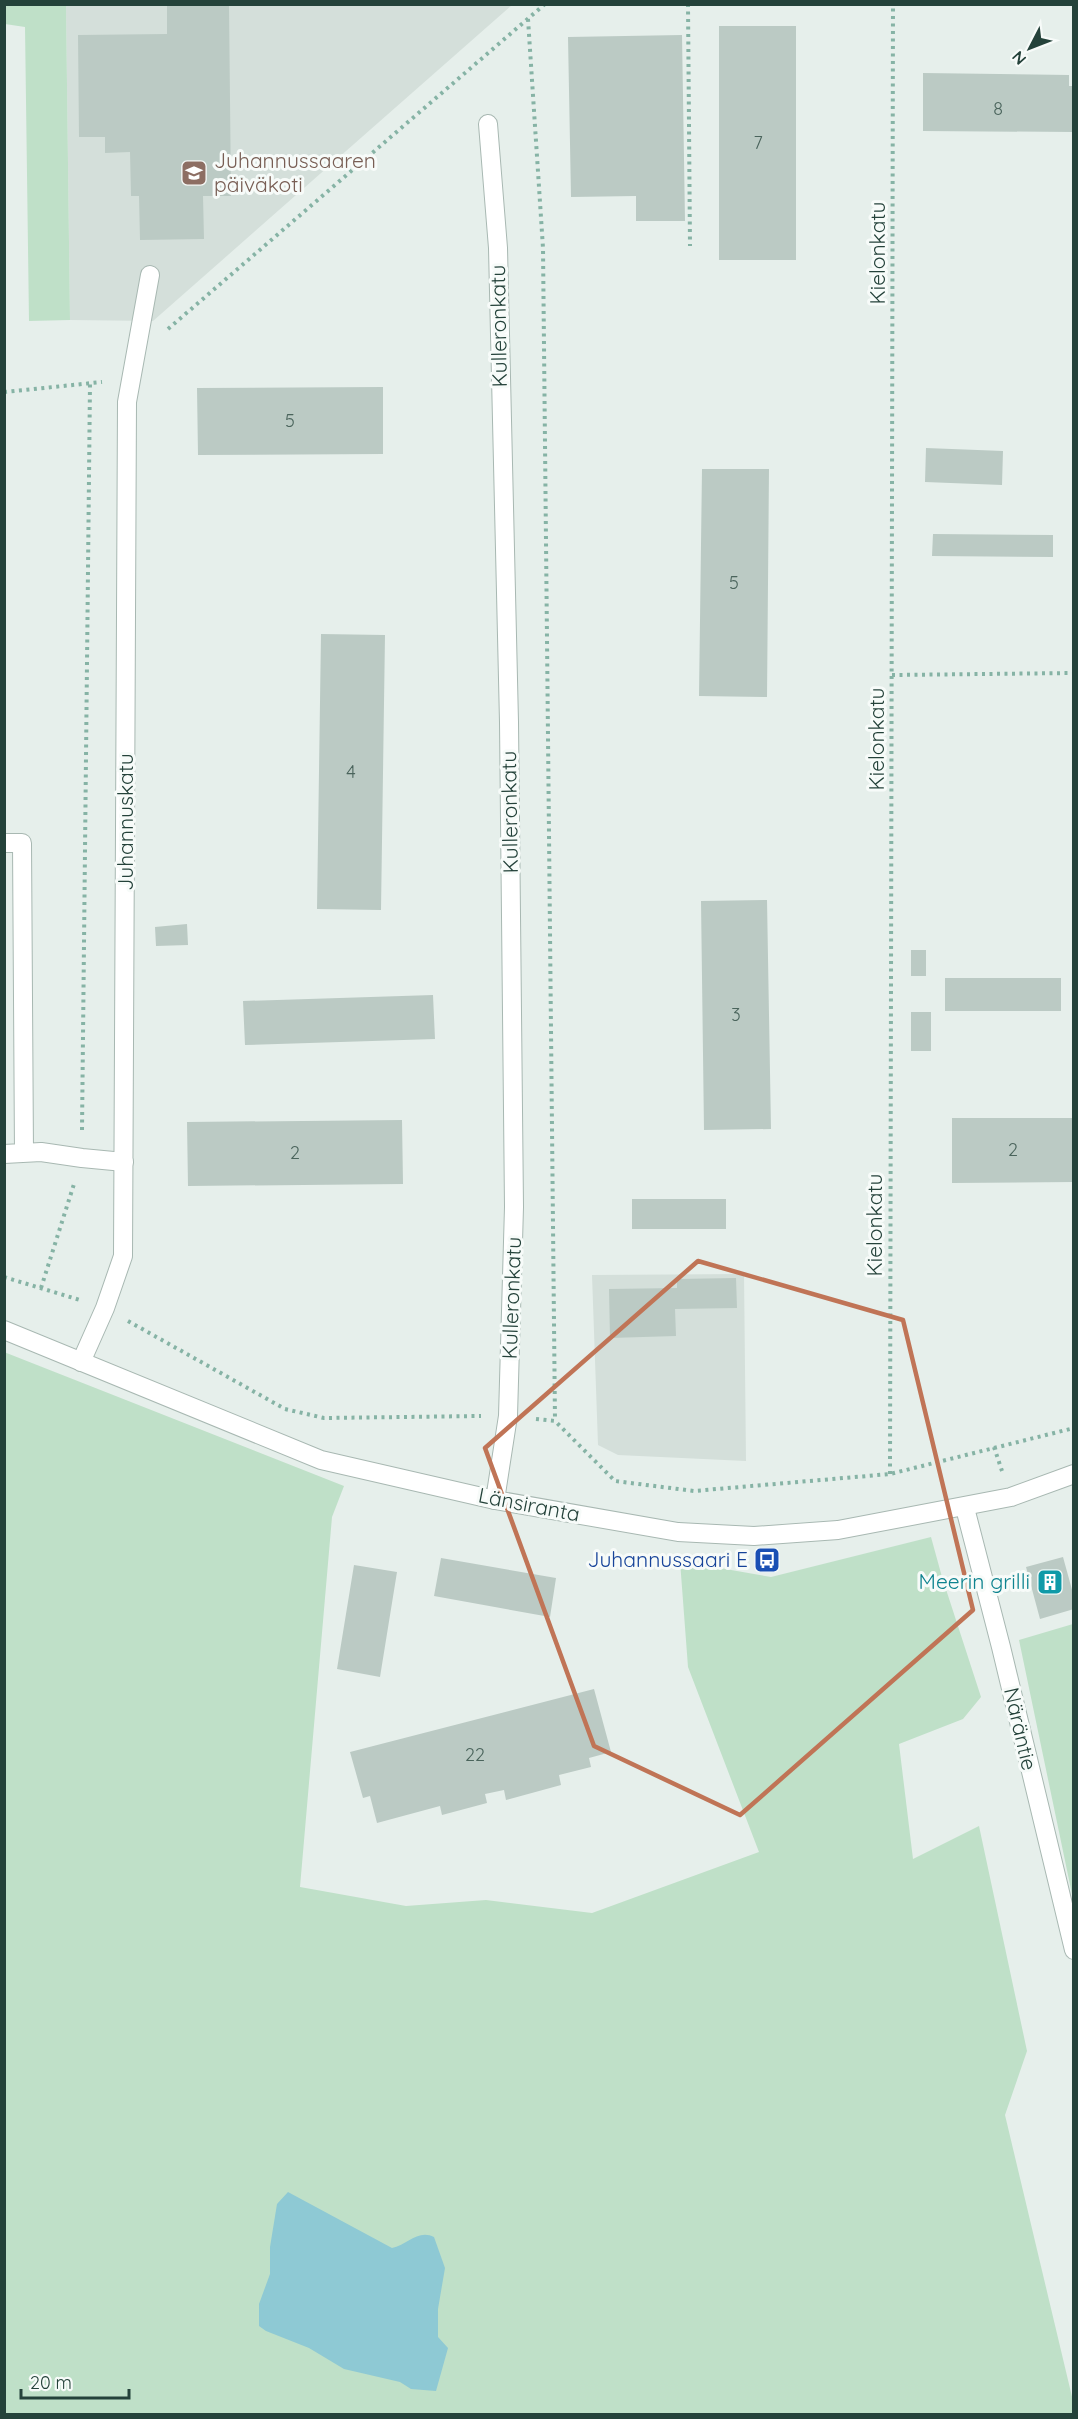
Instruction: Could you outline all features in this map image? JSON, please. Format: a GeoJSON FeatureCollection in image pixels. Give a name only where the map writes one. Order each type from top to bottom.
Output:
{"type":"FeatureCollection","features":[{"type":"Feature","properties":{"kind":"street","name":"Kulleronkatu"},"geometry":{"type":"LineString","coordinates":[[488,124],[499,296],[508,722],[514,1206],[508,1416],[495,1500]]}},
{"type":"Feature","properties":{"kind":"street","name":"Juhannuskatu"},"geometry":{"type":"LineString","coordinates":[[81,1362],[105,1308],[123,1256],[127,402],[150,275]]}},
{"type":"Feature","properties":{"kind":"street"},"geometry":{"type":"LineString","coordinates":[[4,843],[22,843],[24,1153]]}},
{"type":"Feature","properties":{"kind":"street"},"geometry":{"type":"LineString","coordinates":[[4,1154],[41,1152],[124,1162]]}},
{"type":"Feature","properties":{"kind":"street","name":"Länsiranta"},"geometry":{"type":"LineString","coordinates":[[4,1330],[321,1460],[495,1500],[678,1532],[754,1536],[838,1530],[965,1508],[1011,1497],[1074,1473]]}},
{"type":"Feature","properties":{"kind":"street","name":"Näräntie"},"geometry":{"type":"LineString","coordinates":[[965,1508],[1074,1950]]}},
{"type":"Feature","properties":{"kind":"path"},"geometry":{"type":"LineString","coordinates":[[4,392],[108,381],[545,4]]}},
{"type":"Feature","properties":{"kind":"path"},"geometry":{"type":"LineString","coordinates":[[688,4],[690,246]]}},
{"type":"Feature","properties":{"kind":"path","name":"Kielonkatu"},"geometry":{"type":"LineString","coordinates":[[890,1474],[893,4]]}},
{"type":"Feature","properties":{"kind":"path"},"geometry":{"type":"LineString","coordinates":[[528,19],[543,248],[555,1421]]}},
{"type":"Feature","properties":{"kind":"path"},"geometry":{"type":"LineString","coordinates":[[41,1288],[82,1158],[90,383]]}},
{"type":"Feature","properties":{"kind":"path"},"geometry":{"type":"LineString","coordinates":[[892,675],[1074,673]]}},
{"type":"Feature","properties":{"kind":"highlighted area"},"geometry":{"type":"Polygon","coordinates":[[[698,1261],[903,1320],[973,1610],[740,1815],[594,1746],[485,1448],[698,1261]]]}},
{"type":"Feature","properties":{"kind":"shaded area","name":"Juhannussaaren päiväkoti"},"geometry":{"type":"Polygon","coordinates":[[[66,5],[512,5],[153,321],[70,320],[66,5]]]}},
{"type":"Feature","properties":{"kind":"shaded area"},"geometry":{"type":"Polygon","coordinates":[[[744,1274],[746,1461],[618,1455],[598,1445],[592,1275],[744,1274]]]}},
{"type":"Feature","properties":{"kind":"green space"},"geometry":{"type":"Polygon","coordinates":[[[5,4],[66,5],[70,320],[29,321],[25,27],[5,24],[5,4]]]}},
{"type":"Feature","properties":{"kind":"green space"},"geometry":{"type":"Polygon","coordinates":[[[4,1352],[344,1486],[332,1517],[300,1887],[406,1906],[486,1900],[592,1913],[759,1852],[688,1667],[680,1561],[771,1577],[931,1537],[981,1697],[963,1719],[899,1744],[913,1859],[979,1826],[1027,2051],[1005,2115],[1073,2401],[1073,2414],[5,2414],[4,1352]]]}},
{"type":"Feature","properties":{"kind":"green space"},"geometry":{"type":"Polygon","coordinates":[[[1074,1624],[1073,1899],[1019,1640],[1074,1624]]]}},
{"type":"Feature","properties":{"kind":"water"},"geometry":{"type":"Polygon","coordinates":[[[288,2192],[392,2248],[418,2236],[434,2237],[445,2268],[438,2309],[438,2337],[448,2348],[436,2391],[411,2389],[400,2382],[344,2369],[309,2348],[259,2326],[259,2304],[270,2274],[270,2247],[277,2204],[288,2192]]]}},
{"type":"Feature","properties":{"kind":"building"},"geometry":{"type":"Polygon","coordinates":[[[167,4],[229,4],[231,196],[203,196],[204,239],[140,240],[139,196],[131,196],[130,152],[105,153],[105,137],[79,137],[78,35],[167,34],[167,4]]]}},
{"type":"Feature","properties":{"kind":"building"},"geometry":{"type":"Polygon","coordinates":[[[719,26],[796,26],[796,260],[719,260],[719,26]]]}},
{"type":"Feature","properties":{"kind":"building"},"geometry":{"type":"Polygon","coordinates":[[[682,35],[685,221],[636,221],[636,196],[571,197],[568,37],[682,35]]]}},
{"type":"Feature","properties":{"kind":"building"},"geometry":{"type":"Polygon","coordinates":[[[923,73],[1069,75],[1069,86],[1074,86],[1074,132],[923,131],[923,73]]]}},
{"type":"Feature","properties":{"kind":"building"},"geometry":{"type":"Polygon","coordinates":[[[383,387],[383,454],[198,455],[197,388],[383,387]]]}},
{"type":"Feature","properties":{"kind":"building"},"geometry":{"type":"Polygon","coordinates":[[[926,448],[1003,451],[1002,485],[925,482],[926,448]]]}},
{"type":"Feature","properties":{"kind":"building"},"geometry":{"type":"Polygon","coordinates":[[[702,469],[769,469],[767,697],[699,696],[702,469]]]}},
{"type":"Feature","properties":{"kind":"building"},"geometry":{"type":"Polygon","coordinates":[[[933,534],[1053,535],[1053,557],[932,556],[933,534]]]}},
{"type":"Feature","properties":{"kind":"building"},"geometry":{"type":"Polygon","coordinates":[[[321,634],[385,635],[381,910],[317,909],[321,634]]]}},
{"type":"Feature","properties":{"kind":"building"},"geometry":{"type":"Polygon","coordinates":[[[767,900],[771,1129],[704,1130],[701,901],[767,900]]]}},
{"type":"Feature","properties":{"kind":"building"},"geometry":{"type":"Polygon","coordinates":[[[187,924],[188,945],[156,946],[155,927],[187,924]]]}},
{"type":"Feature","properties":{"kind":"building"},"geometry":{"type":"Polygon","coordinates":[[[911,950],[926,950],[926,976],[911,976],[911,950]]]}},
{"type":"Feature","properties":{"kind":"building"},"geometry":{"type":"Polygon","coordinates":[[[945,978],[1061,978],[1061,1011],[945,1011],[945,978]]]}},
{"type":"Feature","properties":{"kind":"building"},"geometry":{"type":"Polygon","coordinates":[[[433,995],[435,1039],[245,1045],[243,1001],[433,995]]]}},
{"type":"Feature","properties":{"kind":"building"},"geometry":{"type":"Polygon","coordinates":[[[911,1012],[931,1012],[931,1051],[911,1051],[911,1012]]]}},
{"type":"Feature","properties":{"kind":"building"},"geometry":{"type":"Polygon","coordinates":[[[952,1118],[1074,1118],[1074,1182],[952,1183],[952,1118]]]}},
{"type":"Feature","properties":{"kind":"building"},"geometry":{"type":"Polygon","coordinates":[[[402,1120],[403,1184],[188,1186],[187,1122],[402,1120]]]}},
{"type":"Feature","properties":{"kind":"building"},"geometry":{"type":"Polygon","coordinates":[[[632,1199],[726,1199],[726,1229],[632,1229],[632,1199]]]}},
{"type":"Feature","properties":{"kind":"building"},"geometry":{"type":"Polygon","coordinates":[[[736,1278],[737,1308],[675,1309],[676,1336],[610,1338],[609,1289],[677,1288],[677,1279],[736,1278]]]}},
{"type":"Feature","properties":{"kind":"building","name":"Meerin grilli"},"geometry":{"type":"Polygon","coordinates":[[[1063,1557],[1074,1597],[1074,1609],[1040,1619],[1026,1567],[1063,1557]]]}},
{"type":"Feature","properties":{"kind":"building"},"geometry":{"type":"Polygon","coordinates":[[[441,1558],[556,1578],[550,1617],[434,1596],[441,1558]]]}},
{"type":"Feature","properties":{"kind":"building"},"geometry":{"type":"Polygon","coordinates":[[[354,1565],[397,1572],[380,1677],[337,1669],[354,1565]]]}},
{"type":"Feature","properties":{"kind":"building"},"geometry":{"type":"Polygon","coordinates":[[[594,1689],[611,1752],[589,1758],[591,1767],[559,1775],[561,1785],[506,1800],[504,1790],[485,1794],[487,1803],[442,1815],[440,1806],[377,1823],[370,1796],[363,1798],[350,1752],[594,1689]]]}},
{"type":"Feature","properties":{"kind":"place","name":"Juhannussaaren päiväkoti"},"geometry":{"type":"Point","coordinates":[194,173]}},
{"type":"Feature","properties":{"kind":"place","name":"Juhannussaari E"},"geometry":{"type":"Point","coordinates":[767,1560]}},
{"type":"Feature","properties":{"kind":"place","name":"Meerin grilli"},"geometry":{"type":"Point","coordinates":[1050,1582]}}]}
